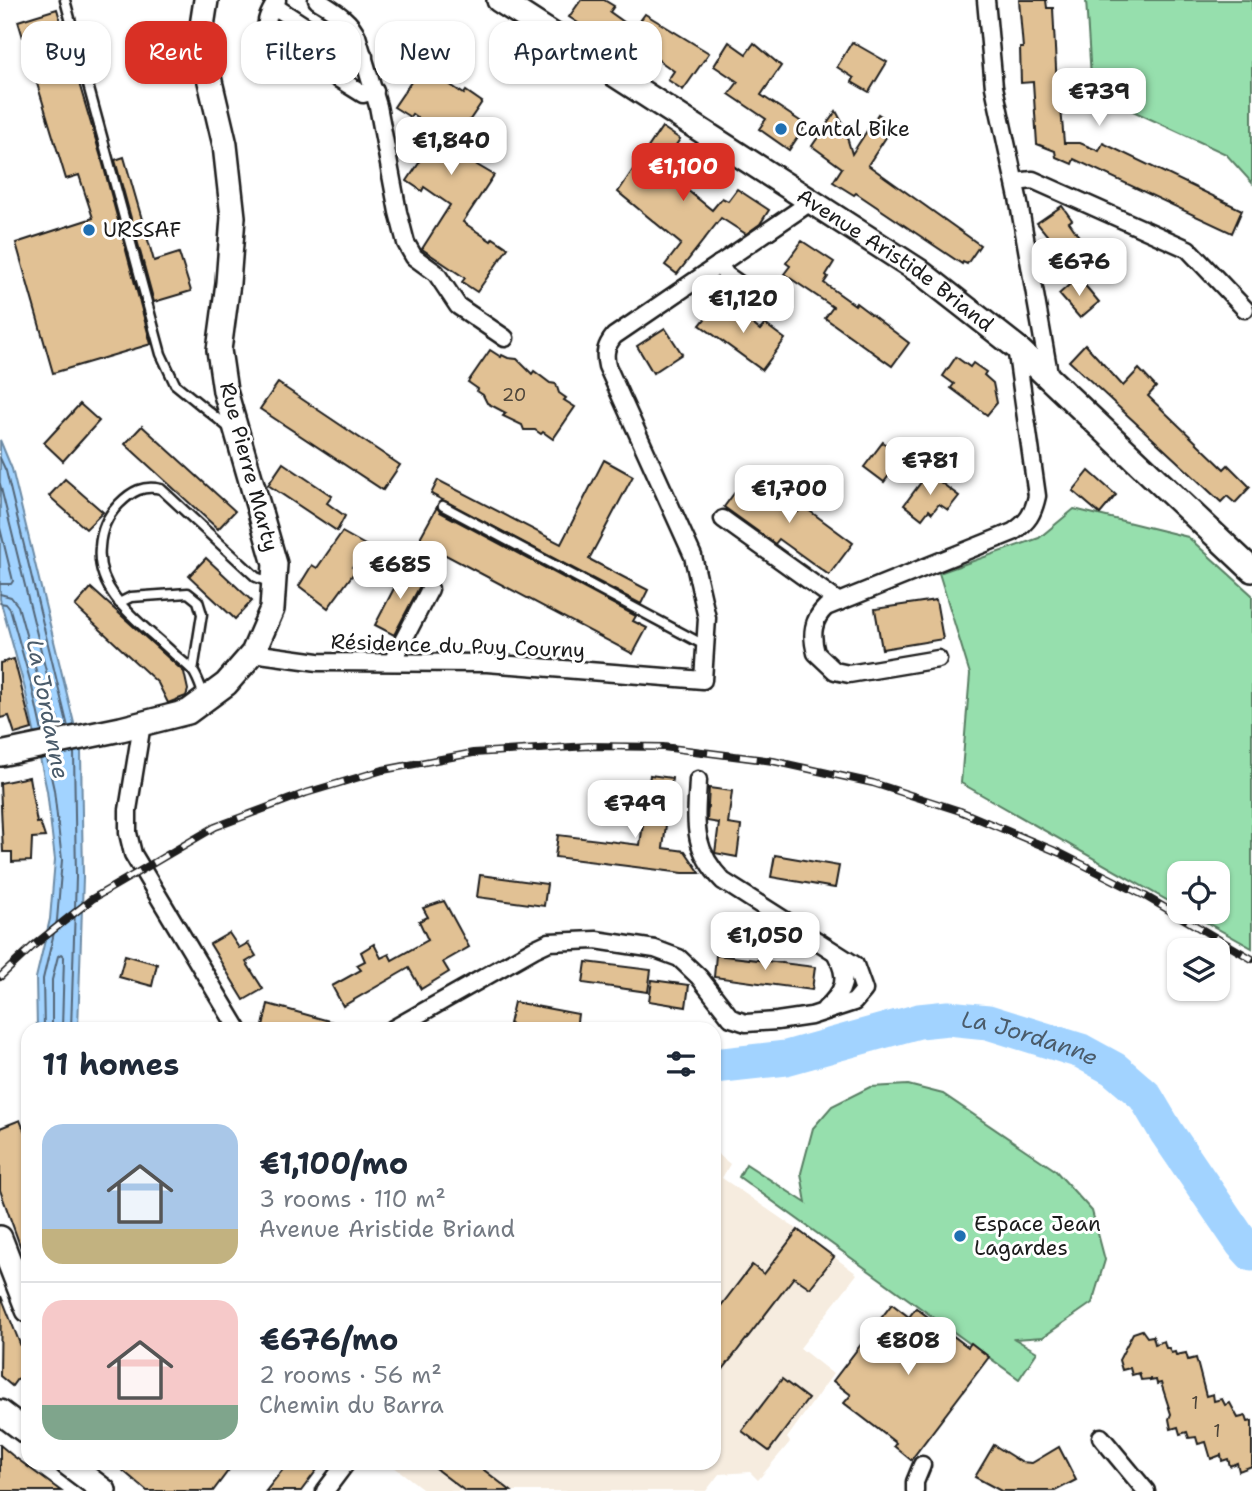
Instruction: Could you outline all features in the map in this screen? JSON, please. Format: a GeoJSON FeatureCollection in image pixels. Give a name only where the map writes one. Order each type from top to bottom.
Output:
{"type":"FeatureCollection","features":[{"type":"Feature","properties":{"kind":"main road","name":"Rue Pierre Marty"},"geometry":{"type":"LineString","coordinates":[[11,752],[188,712],[226,684],[254,653],[272,609],[275,564],[225,391],[219,350],[233,216],[225,145],[200,39],[206,0]]}},
{"type":"Feature","properties":{"kind":"main road","name":"Avenue Aristide Briand"},"geometry":{"type":"LineString","coordinates":[[499,0],[532,21]]}},
{"type":"Feature","properties":{"kind":"main road","name":"Avenue Aristide Briand"},"geometry":{"type":"LineString","coordinates":[[630,84],[919,271],[1016,347],[1252,570]]}},
{"type":"Feature","properties":{"kind":"main road"},"geometry":{"type":"LineString","coordinates":[[0,1238],[21,1292]]}},
{"type":"Feature","properties":{"kind":"main road"},"geometry":{"type":"LineString","coordinates":[[0,1412],[21,1428]]}},
{"type":"Feature","properties":{"kind":"street"},"geometry":{"type":"LineString","coordinates":[[317,0],[332,6],[353,27],[357,36],[375,91],[397,212],[406,243],[414,257],[436,273],[458,306],[505,338]]}},
{"type":"Feature","properties":{"kind":"street"},"geometry":{"type":"LineString","coordinates":[[986,0],[994,87],[1015,182],[1050,379]]}},
{"type":"Feature","properties":{"kind":"street"},"geometry":{"type":"LineString","coordinates":[[364,56],[354,58],[275,3],[267,16],[265,28],[270,36],[363,94],[375,91]]}},
{"type":"Feature","properties":{"kind":"street"},"geometry":{"type":"LineString","coordinates":[[1015,182],[1033,180],[1188,249],[1245,309]]}},
{"type":"Feature","properties":{"kind":"street"},"geometry":{"type":"LineString","coordinates":[[706,646],[707,618],[693,556],[607,366],[604,355],[606,345],[614,335],[812,201]]}},
{"type":"Feature","properties":{"kind":"street"},"geometry":{"type":"LineString","coordinates":[[719,264],[726,275],[770,306]]}},
{"type":"Feature","properties":{"kind":"street"},"geometry":{"type":"LineString","coordinates":[[938,659],[849,674],[835,671],[816,653],[813,628],[818,614],[826,607],[1013,532],[1028,522],[1037,496],[1016,347]]}},
{"type":"Feature","properties":{"kind":"street"},"geometry":{"type":"LineString","coordinates":[[723,519],[839,602]]}},
{"type":"Feature","properties":{"kind":"street"},"geometry":{"type":"LineString","coordinates":[[392,662],[430,589]]}},
{"type":"Feature","properties":{"kind":"street","name":"Résidence du Puy Courny"},"geometry":{"type":"LineString","coordinates":[[254,653],[318,662],[487,663],[703,680],[706,646]]}},
{"type":"Feature","properties":{"kind":"street"},"geometry":{"type":"LineString","coordinates":[[142,724],[128,810],[128,833],[133,854],[234,1022]]}},
{"type":"Feature","properties":{"kind":"street"},"geometry":{"type":"LineString","coordinates":[[405,1022],[549,942],[596,940],[655,949],[679,958],[731,1018],[746,1023],[811,1016],[854,1002],[864,990],[855,965],[723,881],[711,868],[700,848],[695,828],[698,780]]}},
{"type":"Feature","properties":{"kind":"street"},"geometry":{"type":"LineString","coordinates":[[1101,1437],[1146,1491]]}},
{"type":"Feature","properties":{"kind":"street"},"geometry":{"type":"LineString","coordinates":[[915,1491],[915,1482],[922,1465]]}},
{"type":"Feature","properties":{"kind":"street"},"geometry":{"type":"LineString","coordinates":[[325,1491],[341,1470]]}},
{"type":"Feature","properties":{"kind":"lane"},"geometry":{"type":"LineString","coordinates":[[65,0],[168,372],[175,384],[241,439]]}},
{"type":"Feature","properties":{"kind":"lane"},"geometry":{"type":"LineString","coordinates":[[206,699],[193,671],[119,603],[107,587],[99,552],[101,532],[113,511],[130,493],[147,486],[161,489],[256,577],[274,584]]}},
{"type":"Feature","properties":{"kind":"lane"},"geometry":{"type":"LineString","coordinates":[[443,506],[706,646]]}},
{"type":"Feature","properties":{"kind":"lane"},"geometry":{"type":"LineString","coordinates":[[119,603],[131,597],[188,593],[198,601],[202,614],[193,671]]}},
{"type":"Feature","properties":{"kind":"shaded area"},"geometry":{"type":"Polygon","coordinates":[[[721,1157],[730,1164],[722,1178],[857,1274],[800,1348],[833,1374],[787,1438],[790,1442],[758,1480],[750,1472],[719,1474],[706,1491],[426,1491],[398,1470],[721,1470],[721,1157]]]}},
{"type":"Feature","properties":{"kind":"green space"},"geometry":{"type":"Polygon","coordinates":[[[1086,0],[1252,0],[1252,183],[1226,154],[1092,92],[1086,0]]]}},
{"type":"Feature","properties":{"kind":"green space"},"geometry":{"type":"Polygon","coordinates":[[[1074,509],[1188,537],[1252,595],[1252,948],[1209,924],[1230,924],[1230,861],[1167,861],[1167,900],[961,783],[970,674],[939,573],[1039,538],[1074,509]]]}},
{"type":"Feature","properties":{"kind":"green space","name":"Espace Jean Lagardes"},"geometry":{"type":"Polygon","coordinates":[[[908,1085],[943,1094],[1055,1170],[1092,1211],[1105,1260],[1092,1303],[1043,1337],[1015,1339],[1037,1352],[1019,1379],[739,1177],[746,1164],[806,1203],[801,1173],[813,1128],[832,1106],[870,1087],[908,1085]]]}},
{"type":"Feature","properties":{"kind":"water"},"geometry":{"type":"Polygon","coordinates":[[[0,440],[12,469],[81,752],[83,877],[78,1022],[37,1022],[36,978],[50,919],[55,860],[47,791],[25,689],[0,599],[0,440]]]}},
{"type":"Feature","properties":{"kind":"building"},"geometry":{"type":"Polygon","coordinates":[[[581,0],[604,0],[614,6],[610,12],[623,21],[575,21],[569,17],[581,0]]]}},
{"type":"Feature","properties":{"kind":"building"},"geometry":{"type":"Polygon","coordinates":[[[1019,0],[1046,0],[1047,8],[1053,8],[1058,108],[1061,108],[1064,143],[1080,143],[1099,151],[1103,143],[1242,210],[1232,233],[1074,159],[1072,164],[1056,157],[1055,151],[1037,144],[1033,82],[1021,83],[1020,48],[1023,48],[1019,0]]]}},
{"type":"Feature","properties":{"kind":"building","name":"URSSAF"},"geometry":{"type":"Polygon","coordinates":[[[57,9],[61,21],[21,21],[21,31],[18,21],[57,9]]]}},
{"type":"Feature","properties":{"kind":"building"},"geometry":{"type":"Polygon","coordinates":[[[645,14],[656,21],[640,21],[645,14]]]}},
{"type":"Feature","properties":{"kind":"building"},"geometry":{"type":"Polygon","coordinates":[[[662,24],[709,53],[683,90],[668,80],[674,71],[662,63],[662,24]]]}},
{"type":"Feature","properties":{"kind":"building"},"geometry":{"type":"Polygon","coordinates":[[[729,42],[746,54],[754,43],[781,66],[761,95],[806,125],[789,150],[759,129],[766,119],[729,94],[738,82],[714,66],[729,42]]]}},
{"type":"Feature","properties":{"kind":"building"},"geometry":{"type":"Polygon","coordinates":[[[852,42],[887,62],[869,92],[852,82],[854,78],[837,67],[852,42]]]}},
{"type":"Feature","properties":{"kind":"building","name":"URSSAF"},"geometry":{"type":"Polygon","coordinates":[[[37,84],[79,84],[151,344],[53,373],[16,243],[93,218],[79,175],[66,179],[37,84]]]}},
{"type":"Feature","properties":{"kind":"building"},"geometry":{"type":"Polygon","coordinates":[[[410,84],[449,84],[482,102],[450,149],[494,175],[463,222],[491,241],[493,238],[508,248],[477,292],[462,282],[465,278],[422,249],[450,205],[424,187],[422,191],[407,181],[439,133],[412,114],[410,117],[394,107],[410,84]]]}},
{"type":"Feature","properties":{"kind":"building"},"geometry":{"type":"Polygon","coordinates":[[[836,111],[852,154],[878,114],[894,125],[868,165],[980,245],[967,264],[962,264],[856,193],[854,195],[833,182],[842,168],[812,146],[836,111]]]}},
{"type":"Feature","properties":{"kind":"building"},"geometry":{"type":"Polygon","coordinates":[[[662,127],[680,139],[660,168],[712,210],[722,198],[728,201],[737,189],[769,210],[760,224],[746,234],[721,218],[677,274],[665,265],[681,244],[618,192],[662,127]]]}},
{"type":"Feature","properties":{"kind":"building"},"geometry":{"type":"Polygon","coordinates":[[[124,157],[154,261],[179,253],[191,291],[154,302],[115,160],[124,157]]]}},
{"type":"Feature","properties":{"kind":"building"},"geometry":{"type":"Polygon","coordinates":[[[1062,206],[1080,238],[1060,251],[1037,223],[1062,206]]]}},
{"type":"Feature","properties":{"kind":"building"},"geometry":{"type":"Polygon","coordinates":[[[802,241],[834,262],[824,283],[855,305],[856,303],[909,343],[892,366],[825,318],[833,307],[784,274],[790,266],[786,263],[802,241]]]}},
{"type":"Feature","properties":{"kind":"building"},"geometry":{"type":"Polygon","coordinates":[[[1078,277],[1099,302],[1080,318],[1059,294],[1078,277]]]}},
{"type":"Feature","properties":{"kind":"building"},"geometry":{"type":"Polygon","coordinates":[[[721,299],[760,330],[765,324],[785,339],[762,370],[700,325],[721,299]]]}},
{"type":"Feature","properties":{"kind":"building"},"geometry":{"type":"Polygon","coordinates":[[[665,328],[682,354],[653,373],[637,346],[665,328]]]}},
{"type":"Feature","properties":{"kind":"building"},"geometry":{"type":"Polygon","coordinates":[[[1085,344],[1123,386],[1139,369],[1156,387],[1148,396],[1224,469],[1228,465],[1250,487],[1235,503],[1227,496],[1221,502],[1069,361],[1085,344]]]}},
{"type":"Feature","properties":{"kind":"building"},"geometry":{"type":"Polygon","coordinates":[[[490,350],[501,357],[502,355],[517,359],[532,374],[534,371],[550,383],[556,384],[559,393],[566,398],[564,400],[575,407],[553,439],[543,432],[541,434],[535,430],[524,430],[522,425],[503,416],[506,413],[487,403],[478,389],[468,382],[490,350]]]}},
{"type":"Feature","properties":{"kind":"building"},"geometry":{"type":"Polygon","coordinates":[[[956,357],[970,367],[973,363],[986,372],[984,375],[993,383],[997,403],[987,415],[951,388],[954,384],[943,376],[956,357]]]}},
{"type":"Feature","properties":{"kind":"building"},"geometry":{"type":"Polygon","coordinates":[[[278,383],[400,465],[383,490],[260,409],[278,383]]]}},
{"type":"Feature","properties":{"kind":"building"},"geometry":{"type":"Polygon","coordinates":[[[80,404],[99,421],[63,461],[44,443],[80,404]]]}},
{"type":"Feature","properties":{"kind":"building"},"geometry":{"type":"Polygon","coordinates":[[[142,426],[235,511],[218,529],[125,444],[142,426]]]}},
{"type":"Feature","properties":{"kind":"building"},"geometry":{"type":"Polygon","coordinates":[[[883,442],[903,457],[884,482],[864,467],[883,442]]]}},
{"type":"Feature","properties":{"kind":"building"},"geometry":{"type":"Polygon","coordinates":[[[604,460],[633,476],[589,559],[648,590],[641,604],[431,494],[438,480],[561,544],[604,460]]]}},
{"type":"Feature","properties":{"kind":"building"},"geometry":{"type":"Polygon","coordinates":[[[283,463],[332,496],[327,503],[345,516],[337,531],[268,485],[283,463]]]}},
{"type":"Feature","properties":{"kind":"building"},"geometry":{"type":"Polygon","coordinates":[[[1089,471],[1116,495],[1100,514],[1073,491],[1089,471]]]}},
{"type":"Feature","properties":{"kind":"building"},"geometry":{"type":"Polygon","coordinates":[[[928,473],[959,496],[948,510],[939,504],[932,513],[929,510],[922,519],[904,505],[928,473]]]}},
{"type":"Feature","properties":{"kind":"building"},"geometry":{"type":"Polygon","coordinates":[[[747,476],[798,512],[803,506],[853,543],[829,575],[779,539],[775,544],[724,507],[747,476]]]}},
{"type":"Feature","properties":{"kind":"building"},"geometry":{"type":"Polygon","coordinates":[[[65,479],[103,512],[86,529],[49,496],[65,479]]]}},
{"type":"Feature","properties":{"kind":"building"},"geometry":{"type":"Polygon","coordinates":[[[437,507],[440,512],[636,616],[633,621],[647,628],[633,654],[421,542],[421,536],[437,507]]]}},
{"type":"Feature","properties":{"kind":"building"},"geometry":{"type":"Polygon","coordinates":[[[342,532],[367,546],[352,567],[356,570],[328,608],[299,586],[312,565],[317,568],[342,532]]]}},
{"type":"Feature","properties":{"kind":"building"},"geometry":{"type":"Polygon","coordinates":[[[206,558],[252,601],[235,619],[189,576],[206,558]]]}},
{"type":"Feature","properties":{"kind":"building"},"geometry":{"type":"Polygon","coordinates":[[[405,567],[427,579],[421,584],[394,635],[375,625],[405,567]]]}},
{"type":"Feature","properties":{"kind":"building"},"geometry":{"type":"Polygon","coordinates":[[[91,588],[184,672],[188,690],[186,696],[168,703],[158,683],[75,606],[91,588]]]}},
{"type":"Feature","properties":{"kind":"building"},"geometry":{"type":"Polygon","coordinates":[[[936,600],[943,639],[882,649],[875,609],[936,600]]]}},
{"type":"Feature","properties":{"kind":"building"},"geometry":{"type":"Polygon","coordinates":[[[14,659],[32,729],[15,734],[9,716],[0,718],[0,663],[14,659]]]}},
{"type":"Feature","properties":{"kind":"building"},"geometry":{"type":"Polygon","coordinates":[[[650,775],[672,778],[663,848],[685,851],[700,873],[555,857],[558,835],[640,845],[650,775]]]}},
{"type":"Feature","properties":{"kind":"building"},"geometry":{"type":"Polygon","coordinates":[[[29,777],[37,823],[40,822],[45,837],[32,838],[31,861],[12,862],[12,852],[3,852],[0,783],[29,777]]]}},
{"type":"Feature","properties":{"kind":"building"},"geometry":{"type":"Polygon","coordinates":[[[709,788],[732,791],[728,824],[741,826],[737,857],[715,853],[719,823],[707,821],[709,788]]]}},
{"type":"Feature","properties":{"kind":"building"},"geometry":{"type":"Polygon","coordinates":[[[775,855],[839,866],[835,888],[771,877],[775,855]]]}},
{"type":"Feature","properties":{"kind":"building"},"geometry":{"type":"Polygon","coordinates":[[[480,875],[547,884],[544,906],[477,897],[480,875]]]}},
{"type":"Feature","properties":{"kind":"building"},"geometry":{"type":"Polygon","coordinates":[[[444,901],[469,947],[443,962],[449,972],[421,989],[409,968],[343,1006],[332,986],[361,970],[357,965],[365,961],[361,952],[374,944],[381,958],[389,954],[392,960],[428,940],[419,921],[428,917],[423,908],[444,901]]]}},
{"type":"Feature","properties":{"kind":"building"},"geometry":{"type":"Polygon","coordinates":[[[229,933],[239,948],[248,943],[256,956],[246,962],[263,989],[244,1000],[210,944],[229,933]]]}},
{"type":"Feature","properties":{"kind":"building"},"geometry":{"type":"Polygon","coordinates":[[[125,955],[157,964],[152,986],[119,977],[125,955]]]}},
{"type":"Feature","properties":{"kind":"building"},"geometry":{"type":"Polygon","coordinates":[[[716,955],[815,967],[812,990],[714,977],[716,955]]]}},
{"type":"Feature","properties":{"kind":"building"},"geometry":{"type":"Polygon","coordinates":[[[586,962],[651,970],[648,992],[583,983],[586,962]]]}},
{"type":"Feature","properties":{"kind":"building"},"geometry":{"type":"Polygon","coordinates":[[[652,980],[689,985],[686,1007],[649,1001],[652,980]]]}},
{"type":"Feature","properties":{"kind":"building"},"geometry":{"type":"Polygon","coordinates":[[[514,1002],[578,1014],[577,1022],[509,1022],[514,1002]]]}},
{"type":"Feature","properties":{"kind":"building"},"geometry":{"type":"Polygon","coordinates":[[[268,1004],[333,1022],[264,1022],[268,1004]]]}},
{"type":"Feature","properties":{"kind":"building"},"geometry":{"type":"Polygon","coordinates":[[[20,1120],[21,1122],[21,1248],[0,1190],[0,1128],[20,1120]]]}},
{"type":"Feature","properties":{"kind":"building"},"geometry":{"type":"Polygon","coordinates":[[[798,1230],[834,1257],[810,1288],[794,1277],[721,1372],[721,1306],[752,1265],[764,1274],[798,1230]]]}},
{"type":"Feature","properties":{"kind":"building"},"geometry":{"type":"Polygon","coordinates":[[[1,1296],[21,1346],[21,1377],[12,1386],[0,1376],[1,1296]]]}},
{"type":"Feature","properties":{"kind":"building"},"geometry":{"type":"Polygon","coordinates":[[[892,1304],[909,1317],[916,1308],[968,1347],[971,1343],[989,1357],[911,1460],[894,1446],[896,1443],[844,1403],[851,1395],[833,1381],[892,1304]]]}},
{"type":"Feature","properties":{"kind":"building"},"geometry":{"type":"Polygon","coordinates":[[[1142,1330],[1147,1337],[1153,1336],[1155,1344],[1164,1341],[1171,1353],[1186,1353],[1188,1360],[1196,1358],[1206,1396],[1213,1394],[1214,1401],[1222,1399],[1225,1405],[1230,1403],[1238,1418],[1246,1416],[1248,1422],[1252,1421],[1252,1466],[1239,1471],[1237,1463],[1230,1466],[1228,1459],[1222,1461],[1221,1455],[1211,1459],[1206,1442],[1198,1444],[1196,1437],[1189,1438],[1187,1432],[1180,1434],[1178,1427],[1171,1429],[1171,1414],[1161,1383],[1157,1384],[1156,1380],[1150,1379],[1141,1380],[1139,1373],[1132,1375],[1130,1368],[1122,1370],[1119,1360],[1133,1333],[1142,1330]]]}},
{"type":"Feature","properties":{"kind":"building"},"geometry":{"type":"Polygon","coordinates":[[[782,1379],[808,1399],[769,1451],[742,1431],[782,1379]]]}},
{"type":"Feature","properties":{"kind":"building"},"geometry":{"type":"Polygon","coordinates":[[[0,1445],[21,1462],[21,1470],[32,1470],[61,1491],[0,1491],[0,1445]]]}},
{"type":"Feature","properties":{"kind":"building"},"geometry":{"type":"Polygon","coordinates":[[[994,1445],[1021,1462],[1032,1463],[1059,1447],[1076,1480],[1055,1491],[1001,1491],[975,1477],[994,1445]]]}},
{"type":"Feature","properties":{"kind":"building"},"geometry":{"type":"Polygon","coordinates":[[[122,1470],[229,1470],[213,1491],[147,1491],[122,1470]]]}},
{"type":"Feature","properties":{"kind":"building"},"geometry":{"type":"Polygon","coordinates":[[[282,1470],[317,1470],[301,1491],[266,1491],[282,1470]]]}},
{"type":"Feature","properties":{"kind":"building"},"geometry":{"type":"Polygon","coordinates":[[[437,1470],[484,1470],[511,1491],[465,1491],[437,1470]]]}},
{"type":"Feature","properties":{"kind":"waterway","name":"La Jordanne"},"geometry":{"type":"LineString","coordinates":[[721,1065],[786,1058],[919,1021],[948,1018],[988,1022],[1081,1051],[1114,1069],[1145,1096],[1167,1133],[1252,1254]]}},
{"type":"Feature","properties":{"kind":"railway"},"geometry":{"type":"LineString","coordinates":[[0,977],[33,946],[92,899],[215,827],[306,793],[383,770],[473,753],[589,746],[663,747],[773,761],[873,783],[960,811],[1060,853],[1145,896],[1252,959]]}},
{"type":"Feature","properties":{"kind":"place","name":"Cantal Bike"},"geometry":{"type":"Point","coordinates":[781,129]}},
{"type":"Feature","properties":{"kind":"place","name":"URSSAF"},"geometry":{"type":"Point","coordinates":[89,230]}},
{"type":"Feature","properties":{"kind":"place","name":"Espace Jean Lagardes"},"geometry":{"type":"Point","coordinates":[960,1236]}}]}
